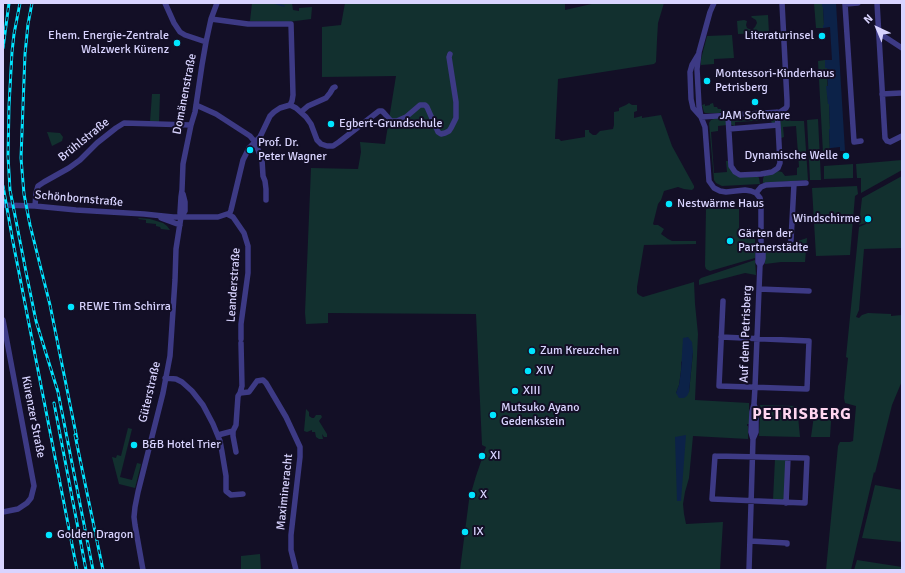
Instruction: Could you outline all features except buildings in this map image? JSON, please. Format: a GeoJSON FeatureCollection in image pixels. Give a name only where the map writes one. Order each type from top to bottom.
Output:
{"type":"FeatureCollection","features":[{"type":"Feature","properties":{"kind":"street"},"geometry":{"type":"LineString","coordinates":[[165,3],[174,24],[180,32],[206,42]]}},
{"type":"Feature","properties":{"kind":"street","name":"Domänenstraße"},"geometry":{"type":"LineString","coordinates":[[181,217],[183,164],[196,105],[206,42],[217,3]]}},
{"type":"Feature","properties":{"kind":"street"},"geometry":{"type":"LineString","coordinates":[[714,3],[699,52],[697,69],[699,106],[705,127],[709,178],[712,186],[722,192],[745,190],[756,193],[761,187],[766,185],[806,183]]}},
{"type":"Feature","properties":{"kind":"street"},"geometry":{"type":"LineString","coordinates":[[701,117],[780,112],[787,106],[782,3]]}},
{"type":"Feature","properties":{"kind":"street"},"geometry":{"type":"LineString","coordinates":[[858,3],[845,4],[854,142],[861,141]]}},
{"type":"Feature","properties":{"kind":"street"},"geometry":{"type":"LineString","coordinates":[[877,3],[885,140],[892,142],[902,136]]}},
{"type":"Feature","properties":{"kind":"street"},"geometry":{"type":"LineString","coordinates":[[212,19],[248,24],[291,24],[293,95],[290,105]]}},
{"type":"Feature","properties":{"kind":"street"},"geometry":{"type":"LineString","coordinates":[[878,33],[902,48]]}},
{"type":"Feature","properties":{"kind":"street"},"geometry":{"type":"LineString","coordinates":[[229,215],[243,160],[248,148],[260,137],[270,116],[280,108],[290,105],[301,112],[310,124],[321,144],[327,146],[332,146],[339,142],[379,111],[382,111],[388,119],[394,122],[406,117],[420,105],[425,105],[428,109],[438,132],[442,134],[449,131],[456,118],[456,102],[449,57],[450,54]]}},
{"type":"Feature","properties":{"kind":"street"},"geometry":{"type":"LineString","coordinates":[[301,112],[308,106],[326,98],[335,87]]}},
{"type":"Feature","properties":{"kind":"street"},"geometry":{"type":"LineString","coordinates":[[882,94],[901,93]]}},
{"type":"Feature","properties":{"kind":"street"},"geometry":{"type":"LineString","coordinates":[[196,105],[216,114],[250,136],[255,142],[262,160],[266,200]]}},
{"type":"Feature","properties":{"kind":"street"},"geometry":{"type":"LineString","coordinates":[[728,116],[731,164],[733,170],[740,175],[761,174],[772,172],[780,165],[777,112]]}},
{"type":"Feature","properties":{"kind":"street","name":"Brühlstraße"},"geometry":{"type":"LineString","coordinates":[[35,206],[38,186],[80,160],[98,143],[124,123],[191,125]]}},
{"type":"Feature","properties":{"kind":"street"},"geometry":{"type":"LineString","coordinates":[[729,129],[778,125]]}},
{"type":"Feature","properties":{"kind":"street"},"geometry":{"type":"LineString","coordinates":[[761,174],[761,187]]}},
{"type":"Feature","properties":{"kind":"street"},"geometry":{"type":"LineString","coordinates":[[792,240],[794,184]]}},
{"type":"Feature","properties":{"kind":"street","name":"Auf dem Petrisberg"},"geometry":{"type":"LineString","coordinates":[[749,570],[753,439],[751,432],[755,387],[760,266],[763,258],[763,253],[761,250],[761,203],[760,198],[756,193]]}},
{"type":"Feature","properties":{"kind":"street","name":"Schönbornstraße"},"geometry":{"type":"LineString","coordinates":[[3,205],[181,217],[218,217],[227,214],[229,215]]}},
{"type":"Feature","properties":{"kind":"street","name":"Schönbornstraße"},"geometry":{"type":"LineString","coordinates":[[153,215],[180,225]]}},
{"type":"Feature","properties":{"kind":"street","name":"Leanderstraße"},"geometry":{"type":"LineString","coordinates":[[229,215],[233,217],[244,233],[248,246],[248,273],[241,324],[242,386],[240,393]]}},
{"type":"Feature","properties":{"kind":"street","name":"Güterstraße"},"geometry":{"type":"LineString","coordinates":[[143,570],[134,516],[138,492],[170,356],[176,249],[181,217]]}},
{"type":"Feature","properties":{"kind":"street"},"geometry":{"type":"LineString","coordinates":[[759,289],[809,291]]}},
{"type":"Feature","properties":{"kind":"street"},"geometry":{"type":"LineString","coordinates":[[721,337],[809,341],[807,389],[719,386],[721,337],[723,301]]}},
{"type":"Feature","properties":{"kind":"street","name":"Kürenzer Straße"},"geometry":{"type":"LineString","coordinates":[[3,320],[34,486],[34,492],[30,500],[22,507],[3,512]]}},
{"type":"Feature","properties":{"kind":"street"},"geometry":{"type":"LineString","coordinates":[[165,378],[176,379],[182,382],[192,391],[203,405],[218,434],[224,460],[226,491],[232,495],[243,494]]}},
{"type":"Feature","properties":{"kind":"street","name":"Maximineracht"},"geometry":{"type":"LineString","coordinates":[[240,393],[249,392],[257,381],[263,380],[270,388],[300,446],[292,523],[291,548],[296,570]]}},
{"type":"Feature","properties":{"kind":"street"},"geometry":{"type":"LineString","coordinates":[[236,452],[233,431],[236,425],[238,396],[240,393]]}},
{"type":"Feature","properties":{"kind":"street"},"geometry":{"type":"LineString","coordinates":[[218,434],[233,431]]}},
{"type":"Feature","properties":{"kind":"street"},"geometry":{"type":"LineString","coordinates":[[715,456],[752,456],[807,458],[805,503],[712,499],[715,456]]}},
{"type":"Feature","properties":{"kind":"street"},"geometry":{"type":"LineString","coordinates":[[786,503],[788,458]]}},
{"type":"Feature","properties":{"kind":"street"},"geometry":{"type":"LineString","coordinates":[[750,541],[787,542],[787,544]]}},
{"type":"Feature","properties":{"kind":"green space"},"geometry":{"type":"Polygon","coordinates":[[[252,3],[292,3],[293,10],[299,11],[299,8],[312,7],[311,19],[288,22],[250,21],[252,3]]]}},
{"type":"Feature","properties":{"kind":"green space"},"geometry":{"type":"Polygon","coordinates":[[[345,3],[565,3],[565,10],[596,3],[664,3],[658,23],[656,62],[654,64],[558,79],[555,139],[559,139],[561,141],[585,137],[585,130],[589,130],[589,132],[593,135],[596,135],[600,131],[613,129],[614,112],[619,111],[619,108],[629,103],[632,105],[637,105],[637,111],[634,112],[634,118],[661,115],[672,146],[694,186],[692,190],[678,187],[664,191],[658,204],[653,224],[664,229],[661,234],[672,241],[696,241],[696,244],[644,245],[637,293],[643,297],[694,282],[698,334],[695,400],[749,403],[749,424],[747,424],[748,439],[693,436],[689,478],[683,504],[686,524],[723,522],[720,570],[460,570],[469,500],[486,447],[482,445],[476,314],[328,313],[328,323],[306,324],[305,313],[311,168],[358,169],[361,152],[360,142],[385,144],[396,76],[322,77],[322,27],[341,25],[345,3]],[[693,352],[681,362],[679,385],[676,393],[689,392],[693,352]]]}},
{"type":"Feature","properties":{"kind":"green space"},"geometry":{"type":"Polygon","coordinates":[[[814,3],[822,3],[823,28],[816,28],[814,3]]]}},
{"type":"Feature","properties":{"kind":"green space"},"geometry":{"type":"Polygon","coordinates":[[[768,15],[769,33],[738,34],[737,21],[747,21],[747,28],[753,29],[757,23],[756,20],[751,17],[752,16],[768,15]]]}},
{"type":"Feature","properties":{"kind":"green space"},"geometry":{"type":"Polygon","coordinates":[[[732,35],[734,58],[714,59],[714,64],[701,65],[701,59],[707,36],[732,35]]]}},
{"type":"Feature","properties":{"kind":"green space"},"geometry":{"type":"Polygon","coordinates":[[[825,60],[825,68],[827,68],[829,104],[830,152],[823,153],[818,61],[825,60]]]}},
{"type":"Feature","properties":{"kind":"green space"},"geometry":{"type":"Polygon","coordinates":[[[152,94],[160,94],[159,122],[150,122],[152,94]]]}},
{"type":"Feature","properties":{"kind":"green space"},"geometry":{"type":"Polygon","coordinates":[[[713,103],[714,107],[721,109],[721,112],[705,113],[702,105],[705,104],[705,106],[713,103]]]}},
{"type":"Feature","properties":{"kind":"green space"},"geometry":{"type":"Polygon","coordinates":[[[782,113],[787,113],[787,118],[791,121],[804,121],[808,180],[763,183],[764,176],[777,171],[782,172],[785,176],[797,175],[797,168],[799,167],[796,126],[783,127],[784,137],[781,138],[780,116],[782,113]]]}},
{"type":"Feature","properties":{"kind":"green space"},"geometry":{"type":"Polygon","coordinates":[[[771,114],[775,115],[776,121],[772,124],[771,120],[735,122],[735,126],[730,123],[731,119],[734,117],[735,121],[771,118],[771,114]]]}},
{"type":"Feature","properties":{"kind":"green space"},"geometry":{"type":"Polygon","coordinates":[[[716,118],[725,118],[727,125],[718,126],[718,131],[711,132],[714,173],[727,172],[726,161],[730,161],[733,172],[757,175],[760,184],[722,186],[714,180],[709,123],[711,120],[716,118]]]}},
{"type":"Feature","properties":{"kind":"green space"},"geometry":{"type":"Polygon","coordinates":[[[818,119],[821,180],[810,180],[807,120],[818,119]]]}},
{"type":"Feature","properties":{"kind":"green space"},"geometry":{"type":"Polygon","coordinates":[[[47,132],[60,133],[63,137],[62,141],[52,146],[47,132]]]}},
{"type":"Feature","properties":{"kind":"green space"},"geometry":{"type":"Polygon","coordinates":[[[902,160],[902,170],[861,193],[861,178],[857,178],[856,164],[902,160]]]}},
{"type":"Feature","properties":{"kind":"green space"},"geometry":{"type":"Polygon","coordinates":[[[853,164],[853,178],[824,179],[824,166],[853,164]]]}},
{"type":"Feature","properties":{"kind":"green space"},"geometry":{"type":"Polygon","coordinates":[[[902,176],[902,248],[864,249],[859,310],[856,317],[859,318],[868,313],[891,314],[891,316],[902,315],[902,381],[892,405],[875,473],[874,472],[851,570],[826,570],[838,446],[840,442],[853,441],[856,406],[845,403],[844,398],[848,358],[846,357],[859,227],[866,224],[859,225],[862,198],[902,176]]]}},
{"type":"Feature","properties":{"kind":"green space"},"geometry":{"type":"Polygon","coordinates":[[[857,186],[858,194],[855,196],[850,255],[816,256],[812,188],[857,186]]]}},
{"type":"Feature","properties":{"kind":"green space","name":"Gärten der Partnerstädte"},"geometry":{"type":"Polygon","coordinates":[[[706,208],[739,209],[739,233],[755,233],[755,258],[710,271],[706,269],[706,208]]]}},
{"type":"Feature","properties":{"kind":"green space"},"geometry":{"type":"Polygon","coordinates":[[[138,219],[150,219],[163,223],[170,230],[161,229],[160,227],[156,226],[156,224],[146,223],[146,220],[138,219]]]}},
{"type":"Feature","properties":{"kind":"green space"},"geometry":{"type":"Polygon","coordinates":[[[807,238],[805,262],[765,264],[765,252],[807,238]]]}},
{"type":"Feature","properties":{"kind":"green space"},"geometry":{"type":"Polygon","coordinates":[[[755,260],[756,275],[745,273],[699,285],[699,280],[701,278],[755,260]]]}},
{"type":"Feature","properties":{"kind":"green space"},"geometry":{"type":"Polygon","coordinates":[[[760,405],[797,406],[800,437],[759,436],[760,405]]]}},
{"type":"Feature","properties":{"kind":"green space"},"geometry":{"type":"Polygon","coordinates":[[[832,407],[830,437],[811,437],[815,408],[832,407]]]}},
{"type":"Feature","properties":{"kind":"green space"},"geometry":{"type":"Polygon","coordinates":[[[306,409],[309,412],[309,416],[312,418],[316,415],[321,415],[322,417],[319,421],[327,434],[327,437],[324,437],[322,434],[323,439],[319,439],[316,437],[315,432],[312,432],[312,430],[307,432],[304,431],[306,409]]]}},
{"type":"Feature","properties":{"kind":"green space"},"geometry":{"type":"Polygon","coordinates":[[[128,428],[132,429],[120,477],[132,480],[137,463],[141,464],[135,488],[119,484],[112,457],[116,458],[117,455],[121,456],[128,428]]]}},
{"type":"Feature","properties":{"kind":"green space"},"geometry":{"type":"Polygon","coordinates":[[[775,459],[788,460],[786,501],[773,500],[775,459]]]}},
{"type":"Feature","properties":{"kind":"green space"},"geometry":{"type":"Polygon","coordinates":[[[875,485],[902,490],[902,542],[862,538],[875,485]]]}},
{"type":"Feature","properties":{"kind":"green space"},"geometry":{"type":"Polygon","coordinates":[[[260,554],[261,570],[241,570],[241,556],[260,554]]]}},
{"type":"Feature","properties":{"kind":"green space"},"geometry":{"type":"Polygon","coordinates":[[[857,560],[902,568],[901,570],[854,570],[857,560]]]}},
{"type":"Feature","properties":{"kind":"water"},"geometry":{"type":"Polygon","coordinates":[[[822,3],[836,3],[845,151],[840,151],[840,147],[831,148],[830,152],[829,104],[826,86],[828,86],[825,60],[832,60],[830,27],[823,28],[822,3]]]}},
{"type":"Feature","properties":{"kind":"water"},"geometry":{"type":"Polygon","coordinates":[[[688,337],[692,342],[693,352],[689,392],[684,398],[679,398],[676,393],[681,371],[683,338],[688,337]]]}},
{"type":"Feature","properties":{"kind":"water"},"geometry":{"type":"Polygon","coordinates":[[[686,435],[681,501],[677,501],[675,437],[686,435]]]}},
{"type":"Feature","properties":{"kind":"waterway"},"geometry":{"type":"LineString","coordinates":[[274,3],[284,6]]}},
{"type":"Feature","properties":{"kind":"railway"},"geometry":{"type":"LineString","coordinates":[[3,48],[9,3]]}},
{"type":"Feature","properties":{"kind":"railway"},"geometry":{"type":"LineString","coordinates":[[20,3],[12,52],[9,106],[8,156],[10,190],[36,321],[58,392],[93,570]]}},
{"type":"Feature","properties":{"kind":"railway"},"geometry":{"type":"LineString","coordinates":[[32,3],[25,54],[21,158],[24,194],[30,225],[50,305],[77,439]]}},
{"type":"Feature","properties":{"kind":"railway"},"geometry":{"type":"LineString","coordinates":[[3,186],[77,570]]}},
{"type":"Feature","properties":{"kind":"railway"},"geometry":{"type":"LineString","coordinates":[[54,403],[86,570]]}},
{"type":"Feature","properties":{"kind":"railway"},"geometry":{"type":"LineString","coordinates":[[75,435],[103,570]]}},
{"type":"Feature","properties":{"kind":"place","name":"Literaturinsel"},"geometry":{"type":"Point","coordinates":[822,36]}},
{"type":"Feature","properties":{"kind":"place","name":"Ehem. Energie-Zentrale Walzwerk Kürenz"},"geometry":{"type":"Point","coordinates":[177,43]}},
{"type":"Feature","properties":{"kind":"place","name":"Montessori-Kinderhaus Petrisberg"},"geometry":{"type":"Point","coordinates":[707,81]}},
{"type":"Feature","properties":{"kind":"place","name":"JAM Software"},"geometry":{"type":"Point","coordinates":[755,102]}},
{"type":"Feature","properties":{"kind":"place","name":"Egbert-Grundschule"},"geometry":{"type":"Point","coordinates":[331,124]}},
{"type":"Feature","properties":{"kind":"place","name":"Prof. Dr. Peter Wagner"},"geometry":{"type":"Point","coordinates":[250,150]}},
{"type":"Feature","properties":{"kind":"place","name":"Dynamische Welle"},"geometry":{"type":"Point","coordinates":[846,156]}},
{"type":"Feature","properties":{"kind":"place","name":"Nestwärme Haus"},"geometry":{"type":"Point","coordinates":[669,204]}},
{"type":"Feature","properties":{"kind":"place","name":"Windschirme"},"geometry":{"type":"Point","coordinates":[868,219]}},
{"type":"Feature","properties":{"kind":"place","name":"Gärten der Partnerstädte"},"geometry":{"type":"Point","coordinates":[730,241]}},
{"type":"Feature","properties":{"kind":"place","name":"REWE Tim Schirra"},"geometry":{"type":"Point","coordinates":[71,307]}},
{"type":"Feature","properties":{"kind":"place","name":"Zum Kreuzchen"},"geometry":{"type":"Point","coordinates":[532,351]}},
{"type":"Feature","properties":{"kind":"place","name":"XIV"},"geometry":{"type":"Point","coordinates":[528,371]}},
{"type":"Feature","properties":{"kind":"place","name":"XIII"},"geometry":{"type":"Point","coordinates":[515,391]}},
{"type":"Feature","properties":{"kind":"place","name":"Mutsuko Ayano Gedenkstein"},"geometry":{"type":"Point","coordinates":[493,415]}},
{"type":"Feature","properties":{"kind":"place","name":"B&B Hotel Trier"},"geometry":{"type":"Point","coordinates":[134,445]}},
{"type":"Feature","properties":{"kind":"place","name":"XI"},"geometry":{"type":"Point","coordinates":[482,456]}},
{"type":"Feature","properties":{"kind":"place","name":"X"},"geometry":{"type":"Point","coordinates":[472,495]}},
{"type":"Feature","properties":{"kind":"place","name":"IX"},"geometry":{"type":"Point","coordinates":[465,532]}},
{"type":"Feature","properties":{"kind":"place","name":"Golden Dragon"},"geometry":{"type":"Point","coordinates":[49,535]}},
{"type":"Feature","properties":{"kind":"district","name":"PETRISBERG"},"geometry":{"type":"Point","coordinates":[802,415]}}]}
